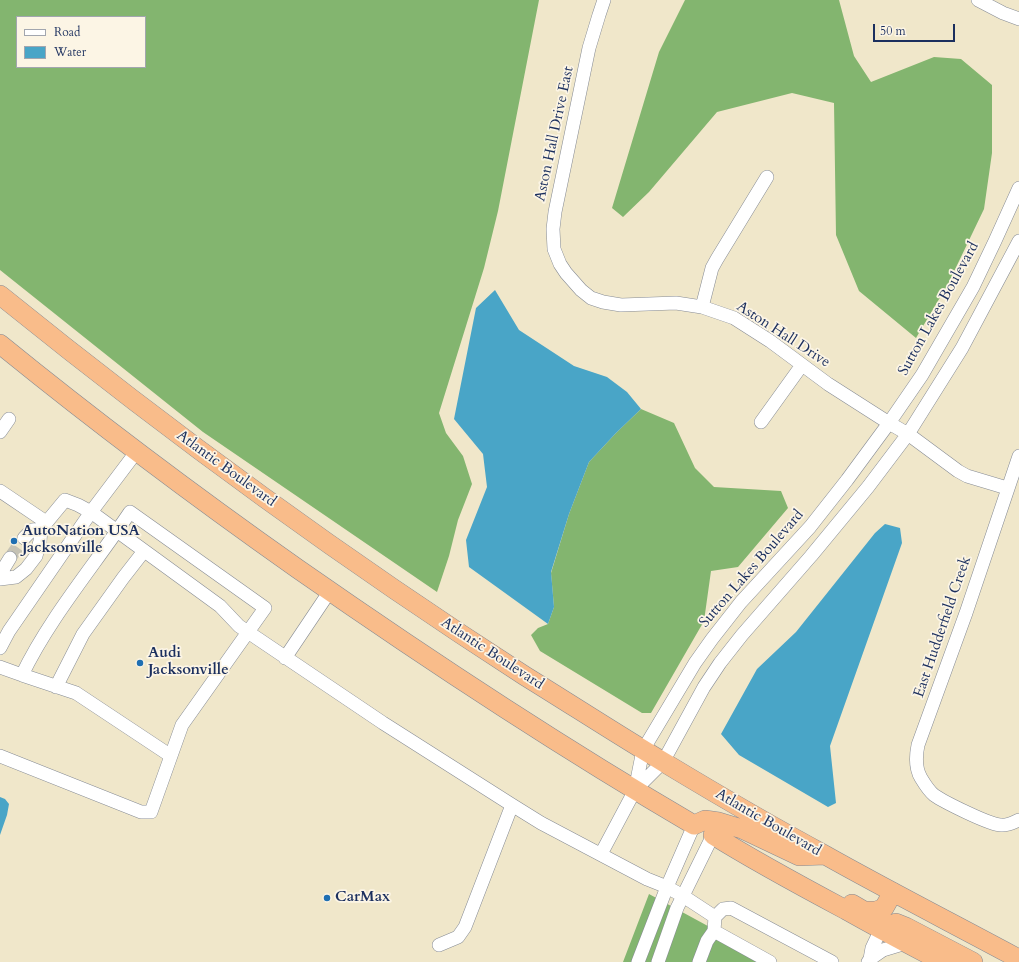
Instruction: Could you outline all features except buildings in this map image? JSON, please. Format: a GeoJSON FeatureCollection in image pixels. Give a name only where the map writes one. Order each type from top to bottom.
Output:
{"type":"FeatureCollection","features":[{"type":"Feature","properties":{"kind":"highway","name":"Atlantic Boulevard"},"geometry":{"type":"LineString","coordinates":[[0,295],[140,406],[220,465],[309,530],[470,640],[663,762],[825,855],[1019,959]]}},
{"type":"Feature","properties":{"kind":"highway"},"geometry":{"type":"LineString","coordinates":[[0,344],[200,499],[330,591],[450,672],[635,790],[694,825],[704,820],[719,822],[742,829],[798,856],[825,855]]}},
{"type":"Feature","properties":{"kind":"highway"},"geometry":{"type":"LineString","coordinates":[[713,835],[735,849],[943,962]]}},
{"type":"Feature","properties":{"kind":"highway"},"geometry":{"type":"LineString","coordinates":[[788,878],[813,883],[864,911],[876,911],[884,908],[894,892]]}},
{"type":"Feature","properties":{"kind":"highway"},"geometry":{"type":"LineString","coordinates":[[881,929],[896,923],[973,962]]}},
{"type":"Feature","properties":{"kind":"street","name":"Aston Hall Drive East"},"geometry":{"type":"LineString","coordinates":[[566,273],[560,264],[554,249],[553,229],[555,212],[589,48],[604,0]]}},
{"type":"Feature","properties":{"kind":"street"},"geometry":{"type":"LineString","coordinates":[[978,0],[1003,14],[1019,19]]}},
{"type":"Feature","properties":{"kind":"street"},"geometry":{"type":"LineString","coordinates":[[702,307],[712,268],[716,259],[767,176]]}},
{"type":"Feature","properties":{"kind":"street","name":"Sutton Lakes Boulevard"},"geometry":{"type":"LineString","coordinates":[[635,790],[643,750],[695,663],[741,602],[810,527],[889,424],[922,375],[973,287],[1019,188]]}},
{"type":"Feature","properties":{"kind":"street"},"geometry":{"type":"LineString","coordinates":[[601,854],[635,790],[663,762],[704,687],[720,663],[868,487],[908,434],[962,348],[1018,246],[995,241]]}},
{"type":"Feature","properties":{"kind":"street","name":"Aston Hall Drive"},"geometry":{"type":"LineString","coordinates":[[566,273],[581,290],[591,298],[603,302],[621,305],[676,303],[702,307],[734,318],[770,341],[802,365],[889,424],[908,434],[958,471],[967,476],[1008,488]]}},
{"type":"Feature","properties":{"kind":"street"},"geometry":{"type":"LineString","coordinates":[[761,422],[802,365]]}},
{"type":"Feature","properties":{"kind":"street"},"geometry":{"type":"LineString","coordinates":[[0,432],[9,419]]}},
{"type":"Feature","properties":{"kind":"street"},"geometry":{"type":"LineString","coordinates":[[0,648],[9,631],[90,512],[137,451]]}},
{"type":"Feature","properties":{"kind":"street","name":"East Hudderfield Creek"},"geometry":{"type":"LineString","coordinates":[[1019,456],[966,613],[918,744],[916,762],[920,777],[934,795],[993,824],[1002,826],[1019,820]]}},
{"type":"Feature","properties":{"kind":"street"},"geometry":{"type":"LineString","coordinates":[[0,491],[44,526]]}},
{"type":"Feature","properties":{"kind":"street"},"geometry":{"type":"LineString","coordinates":[[10,558],[0,579],[16,577],[26,569],[36,556],[44,526],[65,500],[78,504],[220,606],[239,626],[248,633],[383,723],[541,823],[647,879],[667,887],[715,917]]}},
{"type":"Feature","properties":{"kind":"street"},"geometry":{"type":"LineString","coordinates":[[0,756],[141,812],[151,812],[182,725],[265,608],[130,512],[50,626],[28,662],[22,675]]}},
{"type":"Feature","properties":{"kind":"street"},"geometry":{"type":"LineString","coordinates":[[24,538],[32,530],[44,526]]}},
{"type":"Feature","properties":{"kind":"street"},"geometry":{"type":"LineString","coordinates":[[56,687],[83,634],[144,551]]}},
{"type":"Feature","properties":{"kind":"street"},"geometry":{"type":"LineString","coordinates":[[769,571],[786,584]]}},
{"type":"Feature","properties":{"kind":"street"},"geometry":{"type":"LineString","coordinates":[[285,658],[330,591]]}},
{"type":"Feature","properties":{"kind":"street"},"geometry":{"type":"LineString","coordinates":[[0,667],[76,693],[171,756]]}},
{"type":"Feature","properties":{"kind":"street"},"geometry":{"type":"LineString","coordinates":[[439,945],[458,937],[465,926],[512,805]]}},
{"type":"Feature","properties":{"kind":"street"},"geometry":{"type":"LineString","coordinates":[[638,962],[667,887],[694,825]]}},
{"type":"Feature","properties":{"kind":"street"},"geometry":{"type":"LineString","coordinates":[[658,962],[677,908],[713,835]]}},
{"type":"Feature","properties":{"kind":"street"},"geometry":{"type":"LineString","coordinates":[[699,962],[707,941],[714,931],[715,917],[723,909],[730,908],[832,962]]}},
{"type":"Feature","properties":{"kind":"street"},"geometry":{"type":"LineString","coordinates":[[869,960],[872,948],[881,929]]}},
{"type":"Feature","properties":{"kind":"street"},"geometry":{"type":"LineString","coordinates":[[714,931],[770,962]]}},
{"type":"Feature","properties":{"kind":"street"},"geometry":{"type":"LineString","coordinates":[[869,960],[883,950],[906,943]]}},
{"type":"Feature","properties":{"kind":"green space"},"geometry":{"type":"Polygon","coordinates":[[[0,0],[539,0],[498,211],[484,268],[439,413],[446,433],[463,456],[472,484],[458,520],[449,556],[437,592],[203,432],[0,270],[0,0]]]}},
{"type":"Feature","properties":{"kind":"green space"},"geometry":{"type":"Polygon","coordinates":[[[685,0],[839,0],[854,56],[871,82],[934,57],[961,59],[992,85],[992,153],[984,209],[948,284],[916,338],[859,291],[836,235],[834,103],[792,93],[717,112],[649,192],[623,217],[612,208],[659,52],[685,0]]]}},
{"type":"Feature","properties":{"kind":"green space"},"geometry":{"type":"Polygon","coordinates":[[[641,409],[674,423],[695,468],[714,487],[781,491],[788,508],[738,567],[711,571],[704,621],[651,713],[642,713],[540,651],[531,635],[538,628],[548,624],[554,607],[551,573],[569,514],[589,462],[641,409]]]}},
{"type":"Feature","properties":{"kind":"green space"},"geometry":{"type":"Polygon","coordinates":[[[649,894],[774,962],[623,962],[649,894]]]}},
{"type":"Feature","properties":{"kind":"water"},"geometry":{"type":"Polygon","coordinates":[[[495,290],[519,330],[574,366],[607,377],[627,392],[641,409],[589,462],[569,514],[551,572],[554,607],[548,624],[469,567],[466,540],[487,487],[483,454],[454,419],[476,308],[495,290]]]}},
{"type":"Feature","properties":{"kind":"water"},"geometry":{"type":"Polygon","coordinates":[[[885,524],[900,528],[902,543],[830,746],[836,803],[828,807],[739,755],[721,734],[757,669],[796,632],[875,533],[885,524]]]}},
{"type":"Feature","properties":{"kind":"water"},"geometry":{"type":"Polygon","coordinates":[[[0,797],[5,799],[9,804],[0,835],[0,797]]]}},
{"type":"Feature","properties":{"kind":"tunnel"},"geometry":{"type":"LineString","coordinates":[[10,558],[24,538]]}},
{"type":"Feature","properties":{"kind":"place","name":"AutoNation USA Jacksonville"},"geometry":{"type":"Point","coordinates":[14,541]}},
{"type":"Feature","properties":{"kind":"place","name":"Audi Jacksonville"},"geometry":{"type":"Point","coordinates":[140,663]}},
{"type":"Feature","properties":{"kind":"place","name":"CarMax"},"geometry":{"type":"Point","coordinates":[327,898]}}]}
